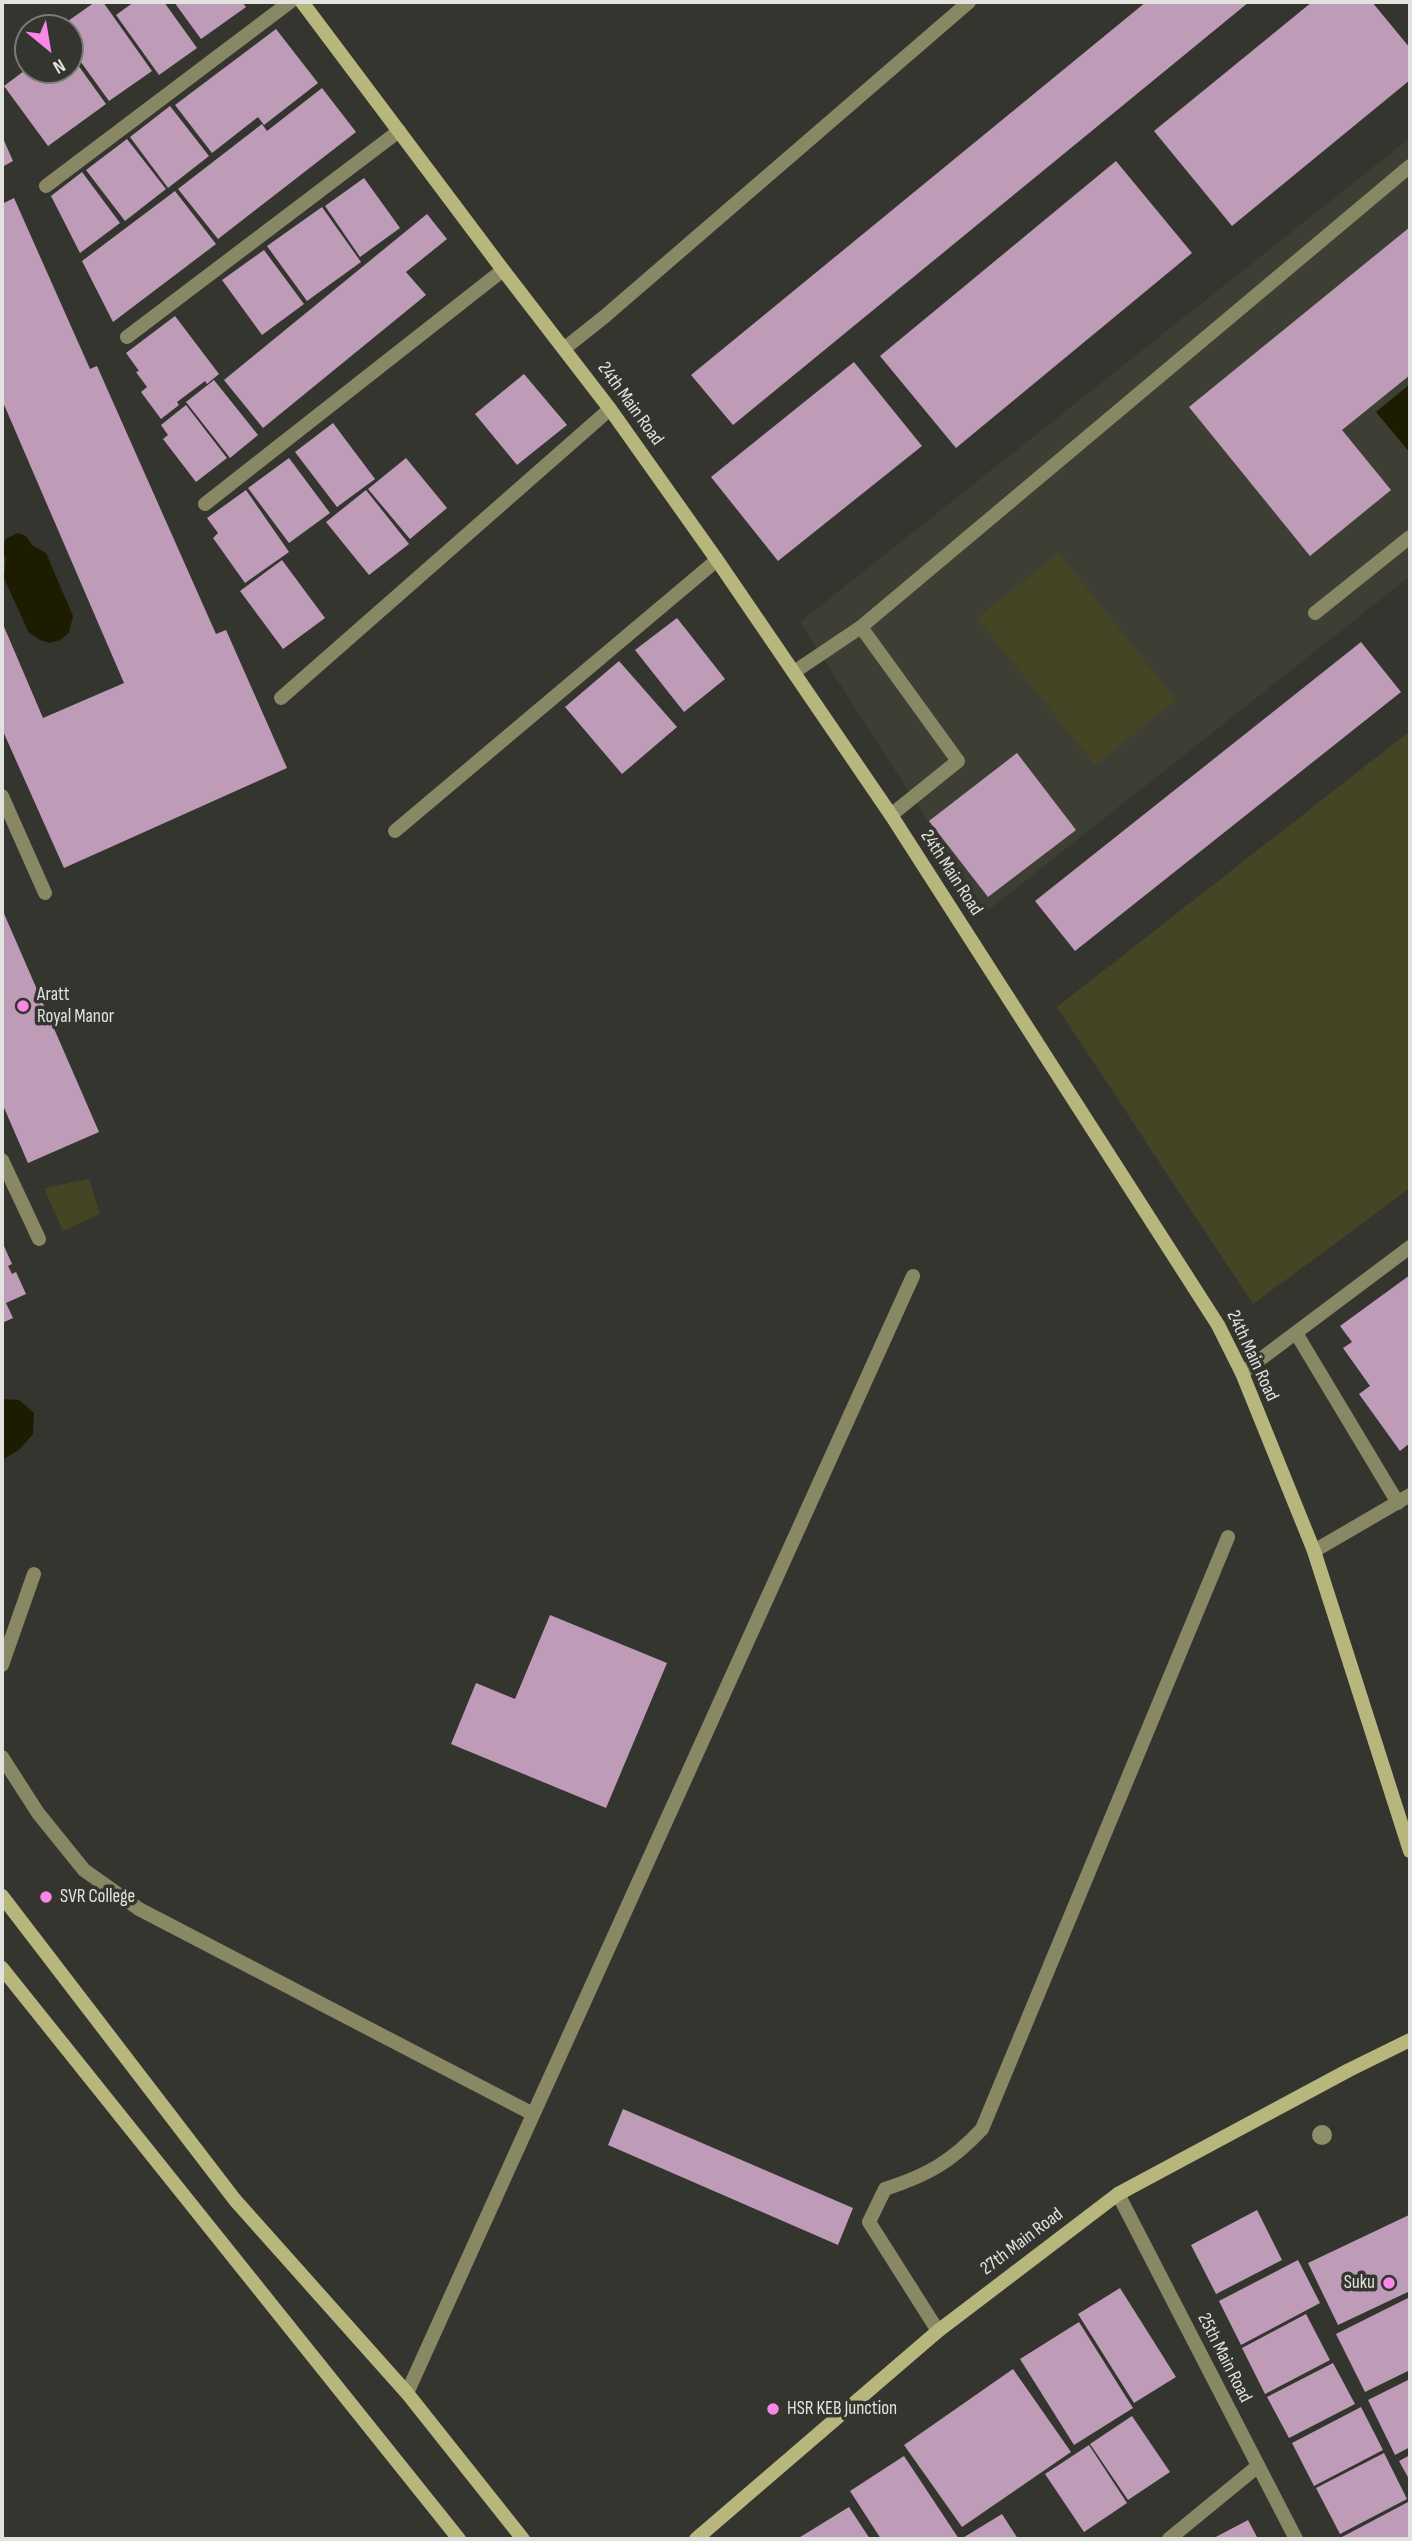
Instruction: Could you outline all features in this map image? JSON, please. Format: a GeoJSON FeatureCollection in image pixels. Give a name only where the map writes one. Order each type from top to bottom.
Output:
{"type":"FeatureCollection","features":[{"type":"Feature","properties":{"kind":"street"},"geometry":{"type":"LineString","coordinates":[[46,186],[290,2]]}},
{"type":"Feature","properties":{"kind":"street","name":"24th Main Road"},"geometry":{"type":"LineString","coordinates":[[302,2],[503,270],[565,348],[717,560],[891,815],[1218,1325],[1242,1373],[1314,1551],[1410,1852]]}},
{"type":"Feature","properties":{"kind":"street"},"geometry":{"type":"LineString","coordinates":[[565,348],[970,2]]}},
{"type":"Feature","properties":{"kind":"street"},"geometry":{"type":"LineString","coordinates":[[127,337],[399,131]]}},
{"type":"Feature","properties":{"kind":"street"},"geometry":{"type":"LineString","coordinates":[[794,672],[861,627],[1410,166]]}},
{"type":"Feature","properties":{"kind":"street"},"geometry":{"type":"LineString","coordinates":[[205,504],[503,270]]}},
{"type":"Feature","properties":{"kind":"street"},"geometry":{"type":"LineString","coordinates":[[281,698],[610,409]]}},
{"type":"Feature","properties":{"kind":"street"},"geometry":{"type":"LineString","coordinates":[[1315,613],[1410,537]]}},
{"type":"Feature","properties":{"kind":"street"},"geometry":{"type":"LineString","coordinates":[[395,831],[717,560]]}},
{"type":"Feature","properties":{"kind":"street"},"geometry":{"type":"LineString","coordinates":[[861,627],[958,761],[891,815]]}},
{"type":"Feature","properties":{"kind":"street"},"geometry":{"type":"LineString","coordinates":[[2,796],[44,893]]}},
{"type":"Feature","properties":{"kind":"street"},"geometry":{"type":"LineString","coordinates":[[2,1160],[39,1239]]}},
{"type":"Feature","properties":{"kind":"street"},"geometry":{"type":"LineString","coordinates":[[1242,1373],[1410,1247]]}},
{"type":"Feature","properties":{"kind":"street"},"geometry":{"type":"LineString","coordinates":[[407,2392],[913,1276]]}},
{"type":"Feature","properties":{"kind":"street"},"geometry":{"type":"LineString","coordinates":[[1296,1333],[1404,1499],[1314,1551]]}},
{"type":"Feature","properties":{"kind":"street"},"geometry":{"type":"LineString","coordinates":[[938,2331],[869,2222],[885,2189],[935,2169],[960,2152],[982,2129],[1228,1537]]}},
{"type":"Feature","properties":{"kind":"street"},"geometry":{"type":"LineString","coordinates":[[2,1665],[34,1574]]}},
{"type":"Feature","properties":{"kind":"street"},"geometry":{"type":"LineString","coordinates":[[2,1757],[38,1813],[84,1870],[139,1909],[533,2114]]}},
{"type":"Feature","properties":{"kind":"street"},"geometry":{"type":"LineString","coordinates":[[2,1896],[235,2200],[407,2392],[523,2539]]}},
{"type":"Feature","properties":{"kind":"street"},"geometry":{"type":"LineString","coordinates":[[2,1968],[460,2539]]}},
{"type":"Feature","properties":{"kind":"street","name":"27th Main Road"},"geometry":{"type":"LineString","coordinates":[[698,2539],[938,2331],[1118,2194],[1410,2040]]}},
{"type":"Feature","properties":{"kind":"street","name":"25th Main Road"},"geometry":{"type":"LineString","coordinates":[[1118,2194],[1296,2539]]}},
{"type":"Feature","properties":{"kind":"street"},"geometry":{"type":"LineString","coordinates":[[1169,2539],[1258,2466]]}},
{"type":"Feature","properties":{"kind":"shaded area"},"geometry":{"type":"Polygon","coordinates":[[[1410,138],[1410,576],[986,912],[800,622],[1410,138]]]}},
{"type":"Feature","properties":{"kind":"shaded area"},"geometry":{"type":"Polygon","coordinates":[[[1410,384],[1410,453],[1376,412],[1410,384]]]}},
{"type":"Feature","properties":{"kind":"shaded area"},"geometry":{"type":"Polygon","coordinates":[[[18,533],[26,536],[33,546],[46,553],[73,616],[69,633],[60,640],[50,643],[29,633],[4,578],[6,558],[2,553],[2,544],[7,538],[18,533]]]}},
{"type":"Feature","properties":{"kind":"shaded area"},"geometry":{"type":"Polygon","coordinates":[[[1059,553],[1176,700],[1095,765],[977,618],[1059,553]]]}},
{"type":"Feature","properties":{"kind":"shaded area"},"geometry":{"type":"Polygon","coordinates":[[[1410,731],[1410,1188],[1253,1304],[1057,1007],[1410,731]]]}},
{"type":"Feature","properties":{"kind":"shaded area"},"geometry":{"type":"Polygon","coordinates":[[[89,1179],[100,1214],[63,1231],[44,1188],[89,1179]]]}},
{"type":"Feature","properties":{"kind":"shaded area"},"geometry":{"type":"Polygon","coordinates":[[[2,1399],[19,1400],[34,1413],[33,1434],[19,1450],[2,1460],[2,1399]]]}},
{"type":"Feature","properties":{"kind":"building"},"geometry":{"type":"Polygon","coordinates":[[[95,2],[103,2],[152,71],[109,101],[84,66],[84,14],[78,14],[95,2]]]}},
{"type":"Feature","properties":{"kind":"building"},"geometry":{"type":"Polygon","coordinates":[[[134,2],[164,2],[197,48],[159,75],[116,15],[134,2]]]}},
{"type":"Feature","properties":{"kind":"building"},"geometry":{"type":"Polygon","coordinates":[[[174,2],[242,2],[246,7],[201,39],[174,2]]]}},
{"type":"Feature","properties":{"kind":"building"},"geometry":{"type":"Polygon","coordinates":[[[1146,2],[1249,2],[733,425],[691,375],[1146,2]]]}},
{"type":"Feature","properties":{"kind":"building"},"geometry":{"type":"Polygon","coordinates":[[[1312,2],[1372,2],[1410,48],[1410,80],[1232,226],[1154,131],[1312,2]]]}},
{"type":"Feature","properties":{"kind":"building"},"geometry":{"type":"Polygon","coordinates":[[[276,29],[318,83],[264,125],[258,117],[212,153],[175,105],[276,29]]]}},
{"type":"Feature","properties":{"kind":"building"},"geometry":{"type":"Polygon","coordinates":[[[84,73],[106,104],[48,146],[4,86],[14,78],[14,84],[84,84],[84,73]]]}},
{"type":"Feature","properties":{"kind":"building"},"geometry":{"type":"Polygon","coordinates":[[[322,88],[356,132],[218,239],[178,189],[262,124],[267,131],[322,88]]]}},
{"type":"Feature","properties":{"kind":"building"},"geometry":{"type":"Polygon","coordinates":[[[170,106],[209,156],[168,188],[130,137],[170,106]]]}},
{"type":"Feature","properties":{"kind":"building"},"geometry":{"type":"Polygon","coordinates":[[[2,136],[13,161],[2,167],[2,136]]]}},
{"type":"Feature","properties":{"kind":"building"},"geometry":{"type":"Polygon","coordinates":[[[127,139],[166,189],[125,221],[86,170],[127,139]]]}},
{"type":"Feature","properties":{"kind":"building"},"geometry":{"type":"Polygon","coordinates":[[[1116,161],[1192,253],[956,448],[880,356],[1116,161]]]}},
{"type":"Feature","properties":{"kind":"building"},"geometry":{"type":"Polygon","coordinates":[[[82,172],[120,223],[80,253],[51,196],[82,172]]]}},
{"type":"Feature","properties":{"kind":"building"},"geometry":{"type":"Polygon","coordinates":[[[364,178],[400,228],[360,257],[325,206],[364,178]]]}},
{"type":"Feature","properties":{"kind":"building"},"geometry":{"type":"Polygon","coordinates":[[[175,191],[216,244],[113,322],[82,261],[175,191]]]}},
{"type":"Feature","properties":{"kind":"building"},"geometry":{"type":"Polygon","coordinates":[[[14,198],[90,369],[97,366],[216,634],[226,630],[287,768],[64,868],[2,729],[2,622],[43,718],[124,683],[2,400],[2,204],[14,198]]]}},
{"type":"Feature","properties":{"kind":"building"},"geometry":{"type":"Polygon","coordinates":[[[322,207],[361,262],[307,301],[267,246],[322,207]]]}},
{"type":"Feature","properties":{"kind":"building"},"geometry":{"type":"Polygon","coordinates":[[[427,214],[447,239],[406,272],[426,295],[263,428],[224,380],[427,214]]]}},
{"type":"Feature","properties":{"kind":"building"},"geometry":{"type":"Polygon","coordinates":[[[1410,227],[1410,375],[1342,430],[1391,490],[1310,556],[1189,407],[1410,227]]]}},
{"type":"Feature","properties":{"kind":"building"},"geometry":{"type":"Polygon","coordinates":[[[264,250],[304,304],[262,335],[222,280],[264,250]]]}},
{"type":"Feature","properties":{"kind":"building"},"geometry":{"type":"Polygon","coordinates":[[[175,316],[219,374],[177,402],[179,405],[161,419],[141,392],[147,387],[126,353],[175,316]]]}},
{"type":"Feature","properties":{"kind":"building"},"geometry":{"type":"Polygon","coordinates":[[[854,362],[922,446],[778,561],[711,477],[854,362]]]}},
{"type":"Feature","properties":{"kind":"building"},"geometry":{"type":"Polygon","coordinates":[[[524,374],[567,425],[517,465],[475,414],[524,374]]]}},
{"type":"Feature","properties":{"kind":"building"},"geometry":{"type":"Polygon","coordinates":[[[214,380],[258,435],[230,458],[186,402],[214,380]]]}},
{"type":"Feature","properties":{"kind":"building"},"geometry":{"type":"Polygon","coordinates":[[[186,405],[227,458],[196,482],[163,439],[168,435],[161,425],[186,405]]]}},
{"type":"Feature","properties":{"kind":"building"},"geometry":{"type":"Polygon","coordinates":[[[333,423],[375,479],[337,507],[295,452],[333,423]]]}},
{"type":"Feature","properties":{"kind":"building"},"geometry":{"type":"Polygon","coordinates":[[[289,458],[330,513],[289,543],[248,488],[289,458]]]}},
{"type":"Feature","properties":{"kind":"building"},"geometry":{"type":"Polygon","coordinates":[[[406,458],[447,508],[410,539],[368,489],[406,458]]]}},
{"type":"Feature","properties":{"kind":"building"},"geometry":{"type":"Polygon","coordinates":[[[246,490],[289,552],[245,583],[213,538],[218,533],[207,518],[246,490]]]}},
{"type":"Feature","properties":{"kind":"building"},"geometry":{"type":"Polygon","coordinates":[[[366,490],[409,544],[369,575],[326,522],[366,490]]]}},
{"type":"Feature","properties":{"kind":"building"},"geometry":{"type":"Polygon","coordinates":[[[282,560],[325,618],[283,649],[240,591],[282,560]]]}},
{"type":"Feature","properties":{"kind":"building"},"geometry":{"type":"Polygon","coordinates":[[[677,618],[725,679],[684,712],[635,650],[677,618]]]}},
{"type":"Feature","properties":{"kind":"building"},"geometry":{"type":"Polygon","coordinates":[[[1361,642],[1401,692],[1075,951],[1035,901],[1361,642]]]}},
{"type":"Feature","properties":{"kind":"building"},"geometry":{"type":"Polygon","coordinates":[[[619,661],[677,727],[622,774],[565,707],[619,661]]]}},
{"type":"Feature","properties":{"kind":"building"},"geometry":{"type":"Polygon","coordinates":[[[1017,753],[1076,830],[988,897],[929,821],[1017,753]]]}},
{"type":"Feature","properties":{"kind":"building","name":"Aratt Royal Manor"},"geometry":{"type":"Polygon","coordinates":[[[2,909],[99,1132],[28,1163],[2,1103],[2,909]]]}},
{"type":"Feature","properties":{"kind":"building"},"geometry":{"type":"Polygon","coordinates":[[[4,1246],[12,1264],[8,1266],[12,1274],[16,1272],[26,1294],[6,1303],[13,1318],[2,1323],[2,1247],[4,1246]]]}},
{"type":"Feature","properties":{"kind":"building"},"geometry":{"type":"Polygon","coordinates":[[[1410,1275],[1410,1443],[1400,1451],[1359,1394],[1370,1386],[1343,1348],[1352,1342],[1340,1326],[1410,1275]]]}},
{"type":"Feature","properties":{"kind":"building"},"geometry":{"type":"Polygon","coordinates":[[[550,1615],[667,1663],[606,1808],[451,1744],[476,1683],[515,1699],[550,1615]]]}},
{"type":"Feature","properties":{"kind":"building"},"geometry":{"type":"Polygon","coordinates":[[[623,2109],[853,2208],[838,2245],[608,2145],[623,2109]]]}},
{"type":"Feature","properties":{"kind":"building"},"geometry":{"type":"Polygon","coordinates":[[[1257,2210],[1282,2260],[1216,2294],[1191,2245],[1257,2210]]]}},
{"type":"Feature","properties":{"kind":"building"},"geometry":{"type":"Polygon","coordinates":[[[1409,2215],[1410,2291],[1338,2325],[1308,2263],[1409,2215]]]}},
{"type":"Feature","properties":{"kind":"building"},"geometry":{"type":"Polygon","coordinates":[[[1298,2260],[1320,2303],[1241,2345],[1219,2301],[1298,2260]]]}},
{"type":"Feature","properties":{"kind":"building"},"geometry":{"type":"Polygon","coordinates":[[[1120,2288],[1176,2377],[1134,2403],[1078,2314],[1120,2288]]]}},
{"type":"Feature","properties":{"kind":"building"},"geometry":{"type":"Polygon","coordinates":[[[1410,2297],[1410,2370],[1365,2392],[1336,2334],[1410,2297]]]}},
{"type":"Feature","properties":{"kind":"building"},"geometry":{"type":"Polygon","coordinates":[[[1306,2314],[1330,2360],[1265,2394],[1242,2348],[1306,2314]]]}},
{"type":"Feature","properties":{"kind":"building"},"geometry":{"type":"Polygon","coordinates":[[[1079,2322],[1133,2408],[1074,2445],[1020,2359],[1079,2322]]]}},
{"type":"Feature","properties":{"kind":"building"},"geometry":{"type":"Polygon","coordinates":[[[1333,2363],[1355,2404],[1289,2438],[1267,2397],[1333,2363]]]}},
{"type":"Feature","properties":{"kind":"building"},"geometry":{"type":"Polygon","coordinates":[[[1013,2369],[1071,2452],[962,2527],[904,2445],[1013,2369]]]}},
{"type":"Feature","properties":{"kind":"building"},"geometry":{"type":"Polygon","coordinates":[[[1410,2379],[1410,2447],[1395,2455],[1368,2400],[1410,2379]]]}},
{"type":"Feature","properties":{"kind":"building"},"geometry":{"type":"Polygon","coordinates":[[[1361,2407],[1383,2450],[1314,2486],[1292,2443],[1361,2407]]]}},
{"type":"Feature","properties":{"kind":"building"},"geometry":{"type":"Polygon","coordinates":[[[1132,2416],[1170,2472],[1128,2500],[1090,2444],[1132,2416]]]}},
{"type":"Feature","properties":{"kind":"building"},"geometry":{"type":"Polygon","coordinates":[[[1089,2445],[1127,2503],[1084,2532],[1045,2474],[1089,2445]]]}},
{"type":"Feature","properties":{"kind":"building"},"geometry":{"type":"Polygon","coordinates":[[[1384,2453],[1407,2499],[1340,2534],[1316,2488],[1384,2453]]]}},
{"type":"Feature","properties":{"kind":"building"},"geometry":{"type":"Polygon","coordinates":[[[1410,2455],[1410,2481],[1399,2461],[1410,2455]]]}},
{"type":"Feature","properties":{"kind":"building"},"geometry":{"type":"Polygon","coordinates":[[[904,2456],[959,2539],[881,2539],[850,2491],[904,2456]]]}},
{"type":"Feature","properties":{"kind":"building"},"geometry":{"type":"Polygon","coordinates":[[[1410,2501],[1410,2539],[1343,2539],[1342,2537],[1410,2501]]]}},
{"type":"Feature","properties":{"kind":"building"},"geometry":{"type":"Polygon","coordinates":[[[849,2507],[870,2539],[797,2539],[849,2507]]]}},
{"type":"Feature","properties":{"kind":"building"},"geometry":{"type":"Polygon","coordinates":[[[1002,2514],[1018,2539],[961,2539],[1002,2514]]]}},
{"type":"Feature","properties":{"kind":"building"},"geometry":{"type":"Polygon","coordinates":[[[1248,2520],[1258,2539],[1212,2539],[1248,2520]]]}},
{"type":"Feature","properties":{"kind":"place","name":"Aratt Royal Manor"},"geometry":{"type":"Point","coordinates":[23,1006]}},
{"type":"Feature","properties":{"kind":"place","name":"SVR College"},"geometry":{"type":"Point","coordinates":[46,1897]}},
{"type":"Feature","properties":{"kind":"place","name":"Suku"},"geometry":{"type":"Point","coordinates":[1389,2283]}},
{"type":"Feature","properties":{"kind":"place","name":"HSR KEB Junction"},"geometry":{"type":"Point","coordinates":[773,2409]}}]}
